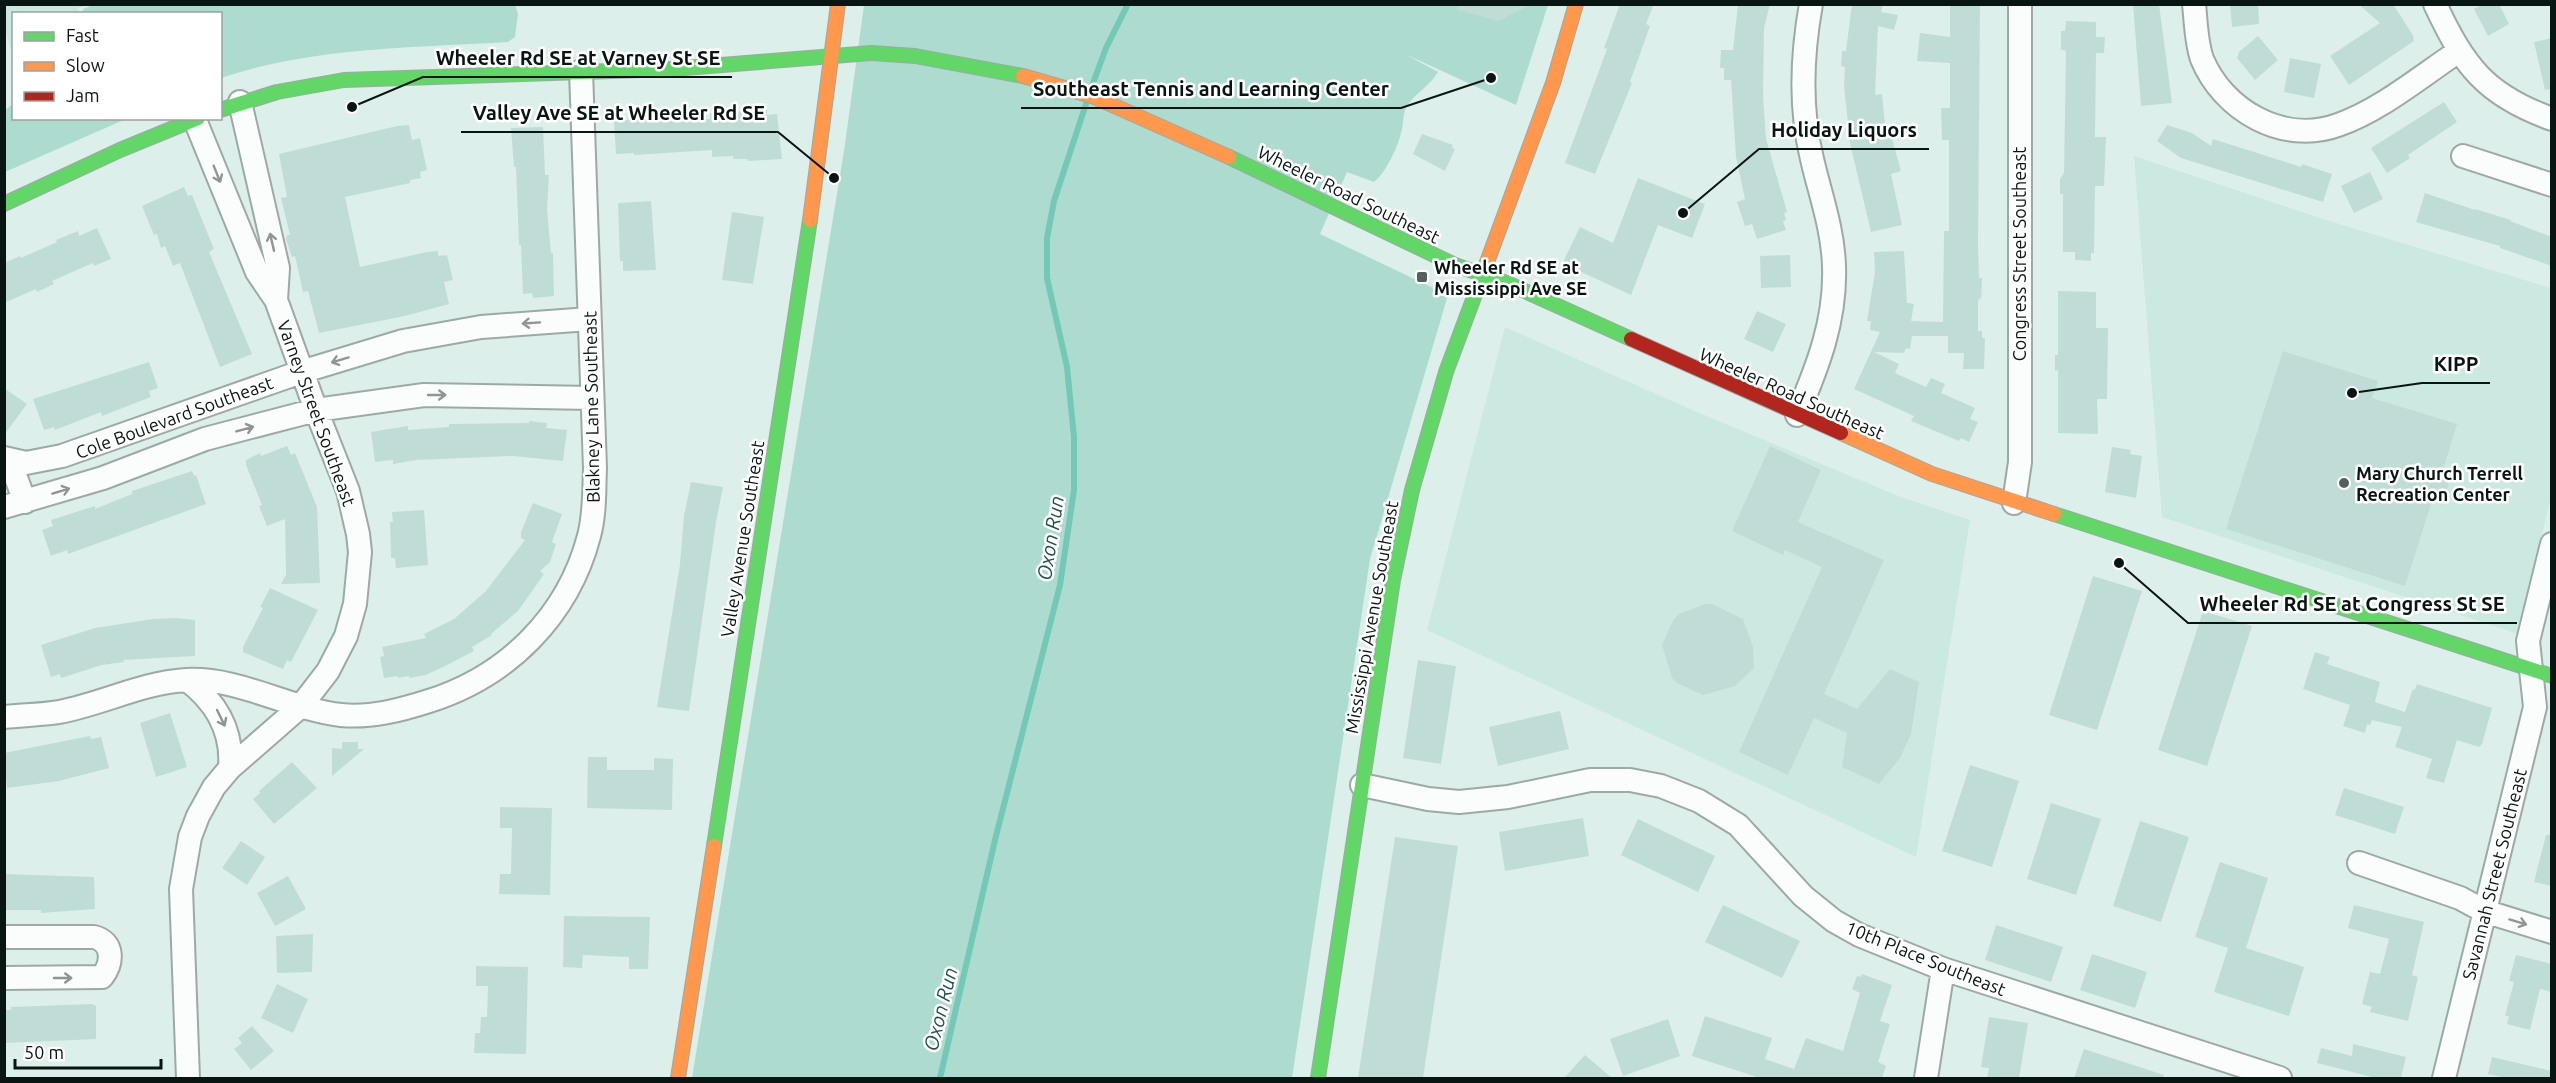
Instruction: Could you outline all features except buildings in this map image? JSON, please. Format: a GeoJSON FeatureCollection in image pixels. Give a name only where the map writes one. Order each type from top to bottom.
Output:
{"type":"FeatureCollection","features":[{"type":"Feature","properties":{"kind":"main road","name":"Valley Avenue Southeast"},"geometry":{"type":"LineString","coordinates":[[678,1078],[811,212],[838,4]]}},
{"type":"Feature","properties":{"kind":"main road","name":"Mississippi Avenue Southeast"},"geometry":{"type":"LineString","coordinates":[[1318,1078],[1393,580],[1404,523],[1436,402],[1553,83],[1576,4]]}},
{"type":"Feature","properties":{"kind":"main road","name":"Wheeler Road Southeast"},"geometry":{"type":"LineString","coordinates":[[230,106],[277,92],[344,80],[672,69],[871,52],[915,56],[1005,71],[1069,89],[1141,117],[1260,171],[1455,265],[1507,283],[1906,464],[2014,503],[2541,672]]}},
{"type":"Feature","properties":{"kind":"main road"},"geometry":{"type":"LineString","coordinates":[[4,204],[120,150],[195,120]]}},
{"type":"Feature","properties":{"kind":"street"},"geometry":{"type":"LineString","coordinates":[[1797,415],[1824,347],[1831,315],[1834,282],[1832,239],[1811,158],[1804,104],[1805,43],[1811,4]]}},
{"type":"Feature","properties":{"kind":"street","name":"Congress Street Southeast"},"geometry":{"type":"LineString","coordinates":[[2014,503],[2020,462],[2020,4]]}},
{"type":"Feature","properties":{"kind":"street"},"geometry":{"type":"LineString","coordinates":[[2194,4],[2200,53],[2218,86],[2229,99],[2252,116],[2269,124],[2294,129],[2321,129],[2355,118],[2459,51]]}},
{"type":"Feature","properties":{"kind":"street"},"geometry":{"type":"LineString","coordinates":[[2435,4],[2459,51],[2474,72],[2499,94],[2518,105],[2552,119]]}},
{"type":"Feature","properties":{"kind":"street","name":"Blakney Lane Southeast"},"geometry":{"type":"LineString","coordinates":[[4,717],[60,712],[139,687],[187,680],[229,685],[340,715],[368,716],[407,708],[453,693],[498,669],[537,634],[570,585],[589,536],[594,511],[595,468],[580,71]]}},
{"type":"Feature","properties":{"kind":"street","name":"Varney Street Southeast"},"geometry":{"type":"LineString","coordinates":[[230,106],[278,268],[276,300]]}},
{"type":"Feature","properties":{"kind":"street","name":"Varney Street Southeast"},"geometry":{"type":"LineString","coordinates":[[188,1078],[182,888],[183,866],[198,816],[214,787],[230,768],[301,706],[328,671],[346,636],[355,604],[360,569],[358,534],[352,505],[276,300],[257,272],[197,120]]}},
{"type":"Feature","properties":{"kind":"street"},"geometry":{"type":"LineString","coordinates":[[2463,156],[2552,185]]}},
{"type":"Feature","properties":{"kind":"street","name":"Cole Boulevard Southeast"},"geometry":{"type":"LineString","coordinates":[[7,458],[26,463],[62,456],[302,372],[403,341],[470,329],[589,319]]}},
{"type":"Feature","properties":{"kind":"street","name":"Cole Boulevard Southeast"},"geometry":{"type":"LineString","coordinates":[[15,504],[103,478],[199,441],[316,410],[424,395],[592,398]]}},
{"type":"Feature","properties":{"kind":"street"},"geometry":{"type":"LineString","coordinates":[[184,413],[199,441]]}},
{"type":"Feature","properties":{"kind":"street"},"geometry":{"type":"LineString","coordinates":[[7,458],[15,504]]}},
{"type":"Feature","properties":{"kind":"street","name":"Savannah Street Southeast"},"geometry":{"type":"LineString","coordinates":[[2444,1078],[2535,707],[2541,672],[2528,641],[2552,544]]}},
{"type":"Feature","properties":{"kind":"street"},"geometry":{"type":"LineString","coordinates":[[187,680],[214,705],[229,734],[230,768]]}},
{"type":"Feature","properties":{"kind":"street","name":"10th Place Southeast"},"geometry":{"type":"LineString","coordinates":[[1362,785],[1428,799],[1459,802],[1508,797],[1590,780],[1622,779],[1661,786],[1698,801],[1738,825],[1794,887],[1834,921],[1859,935],[1943,969],[2280,1078]]}},
{"type":"Feature","properties":{"kind":"street"},"geometry":{"type":"LineString","coordinates":[[2359,863],[2460,898],[2484,911],[2552,932]]}},
{"type":"Feature","properties":{"kind":"street"},"geometry":{"type":"LineString","coordinates":[[4,937],[94,937],[103,939],[108,946],[111,958],[108,970],[102,977],[4,978]]}},
{"type":"Feature","properties":{"kind":"street"},"geometry":{"type":"LineString","coordinates":[[1926,1078],[1943,969]]}},
{"type":"Feature","properties":{"kind":"shaded area"},"geometry":{"type":"Polygon","coordinates":[[[7,4],[89,5],[78,8],[79,12],[12,12],[12,52],[5,30],[4,6],[7,4]]]}},
{"type":"Feature","properties":{"kind":"shaded area"},"geometry":{"type":"Polygon","coordinates":[[[515,4],[518,14],[515,37],[508,42],[399,48],[327,55],[291,60],[222,78],[222,12],[82,12],[83,9],[93,5],[515,4]]]}},
{"type":"Feature","properties":{"kind":"shaded area"},"geometry":{"type":"Polygon","coordinates":[[[864,5],[1548,5],[1516,105],[1405,54],[1438,72],[1407,106],[1397,146],[1378,178],[1374,182],[1347,172],[1320,234],[1448,295],[1370,559],[1292,1078],[692,1078],[844,151],[864,5]]]}},
{"type":"Feature","properties":{"kind":"shaded area"},"geometry":{"type":"Polygon","coordinates":[[[12,105],[12,120],[124,120],[5,172],[5,110],[12,105]]]}},
{"type":"Feature","properties":{"kind":"shaded area"},"geometry":{"type":"Polygon","coordinates":[[[2134,156],[2326,220],[2551,288],[2551,497],[2518,634],[2162,517],[2134,156]]]}},
{"type":"Feature","properties":{"kind":"shaded area"},"geometry":{"type":"Polygon","coordinates":[[[1505,327],[1697,412],[1901,497],[1970,520],[1916,857],[1427,630],[1505,327]]]}},
{"type":"Feature","properties":{"kind":"waterway","name":"Oxon Run"},"geometry":{"type":"LineString","coordinates":[[1092,86],[1106,48],[1128,4]]}},
{"type":"Feature","properties":{"kind":"waterway","name":"Oxon Run"},"geometry":{"type":"LineString","coordinates":[[940,1078],[995,840],[1060,585],[1074,490],[1074,437],[1067,367],[1047,278],[1047,238],[1054,201],[1086,104]]}},
{"type":"Feature","properties":{"kind":"traffic: fast"},"geometry":{"type":"LineString","coordinates":[[222,109],[277,92],[344,80],[672,69],[871,53],[915,56],[1023,76]]}},
{"type":"Feature","properties":{"kind":"traffic: fast"},"geometry":{"type":"LineString","coordinates":[[4,204],[120,150],[193,120]]}},
{"type":"Feature","properties":{"kind":"traffic: fast"},"geometry":{"type":"LineString","coordinates":[[1229,157],[1455,265],[1507,283],[1631,339]]}},
{"type":"Feature","properties":{"kind":"traffic: fast"},"geometry":{"type":"LineString","coordinates":[[714,846],[810,220]]}},
{"type":"Feature","properties":{"kind":"traffic: fast"},"geometry":{"type":"LineString","coordinates":[[1318,1078],[1393,580],[1412,490],[1446,372],[1486,265]]}},
{"type":"Feature","properties":{"kind":"traffic: fast"},"geometry":{"type":"LineString","coordinates":[[2054,514],[2552,676]]}},
{"type":"Feature","properties":{"kind":"traffic: slow"},"geometry":{"type":"LineString","coordinates":[[810,220],[838,4]]}},
{"type":"Feature","properties":{"kind":"traffic: slow"},"geometry":{"type":"LineString","coordinates":[[1486,265],[1553,83],[1576,4]]}},
{"type":"Feature","properties":{"kind":"traffic: slow"},"geometry":{"type":"LineString","coordinates":[[1023,76],[1092,96],[1229,157]]}},
{"type":"Feature","properties":{"kind":"traffic: slow"},"geometry":{"type":"LineString","coordinates":[[1841,433],[1932,474],[2054,514]]}},
{"type":"Feature","properties":{"kind":"traffic: slow"},"geometry":{"type":"LineString","coordinates":[[678,1078],[714,846]]}},
{"type":"Feature","properties":{"kind":"traffic: jam"},"geometry":{"type":"LineString","coordinates":[[1631,339],[1841,433]]}},
{"type":"Feature","properties":{"kind":"place","name":"Southeast Tennis and Learning Center"},"geometry":{"type":"Point","coordinates":[1491,78]}},
{"type":"Feature","properties":{"kind":"place","name":"Wheeler Rd SE at Varney St SE"},"geometry":{"type":"Point","coordinates":[352,107]}},
{"type":"Feature","properties":{"kind":"place","name":"Valley Ave SE at Wheeler Rd SE"},"geometry":{"type":"Point","coordinates":[834,178]}},
{"type":"Feature","properties":{"kind":"place","name":"Holiday Liquors"},"geometry":{"type":"Point","coordinates":[1683,213]}},
{"type":"Feature","properties":{"kind":"place","name":"Wheeler Rd SE at Mississippi Ave SE"},"geometry":{"type":"Point","coordinates":[1422,277]}},
{"type":"Feature","properties":{"kind":"place","name":"KIPP"},"geometry":{"type":"Point","coordinates":[2352,393]}},
{"type":"Feature","properties":{"kind":"place","name":"Mary Church Terrell Recreation Center"},"geometry":{"type":"Point","coordinates":[2344,483]}},
{"type":"Feature","properties":{"kind":"place","name":"Wheeler Rd SE at Congress St SE"},"geometry":{"type":"Point","coordinates":[2119,563]}}]}
